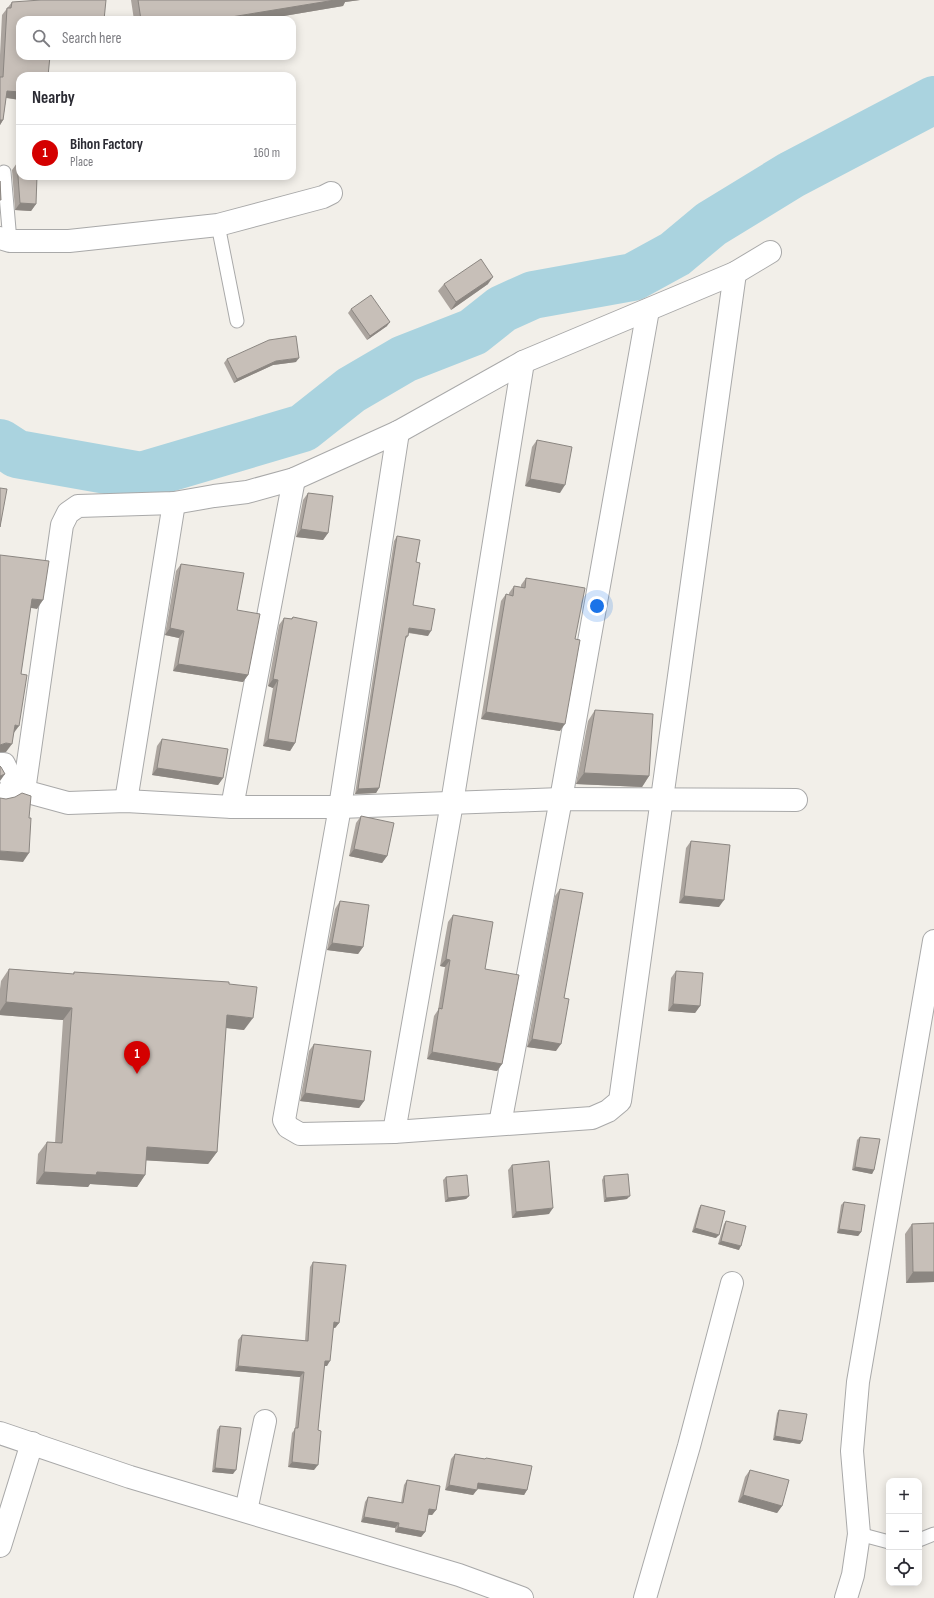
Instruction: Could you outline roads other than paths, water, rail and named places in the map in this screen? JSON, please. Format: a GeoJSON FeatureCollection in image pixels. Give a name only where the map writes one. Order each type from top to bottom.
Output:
{"type":"FeatureCollection","features":[{"type":"Feature","properties":{"kind":"street"},"geometry":{"type":"LineString","coordinates":[[5,240],[69,241],[218,224],[323,197],[331,193]]}},
{"type":"Feature","properties":{"kind":"street"},"geometry":{"type":"LineString","coordinates":[[13,791],[62,525],[68,513],[78,506],[174,504],[214,496],[247,492],[294,479],[398,432],[523,362],[735,273],[770,252]]}},
{"type":"Feature","properties":{"kind":"street"},"geometry":{"type":"LineString","coordinates":[[398,432],[340,807],[284,1120],[288,1127],[300,1134],[394,1132],[592,1118],[608,1111],[620,1101],[735,273]]}},
{"type":"Feature","properties":{"kind":"street"},"geometry":{"type":"LineString","coordinates":[[500,1124],[561,799],[648,310]]}},
{"type":"Feature","properties":{"kind":"street"},"geometry":{"type":"LineString","coordinates":[[394,1132],[452,804],[523,362]]}},
{"type":"Feature","properties":{"kind":"street"},"geometry":{"type":"LineString","coordinates":[[232,807],[294,479]]}},
{"type":"Feature","properties":{"kind":"street"},"geometry":{"type":"LineString","coordinates":[[126,801],[174,504]]}},
{"type":"Feature","properties":{"kind":"street"},"geometry":{"type":"LineString","coordinates":[[0,764],[4,764],[13,791]]}},
{"type":"Feature","properties":{"kind":"street"},"geometry":{"type":"LineString","coordinates":[[13,791],[68,803],[126,801],[232,807],[340,807],[561,799],[796,800]]}},
{"type":"Feature","properties":{"kind":"street"},"geometry":{"type":"LineString","coordinates":[[846,1598],[853,1575],[859,1534],[852,1451],[858,1382],[934,941]]}},
{"type":"Feature","properties":{"kind":"street"},"geometry":{"type":"LineString","coordinates":[[645,1598],[689,1446],[732,1283]]}},
{"type":"Feature","properties":{"kind":"street"},"geometry":{"type":"LineString","coordinates":[[246,1512],[266,1421]]}},
{"type":"Feature","properties":{"kind":"street"},"geometry":{"type":"LineString","coordinates":[[0,1433],[130,1477],[460,1575],[522,1598]]}},
{"type":"Feature","properties":{"kind":"street"},"geometry":{"type":"LineString","coordinates":[[0,1546],[32,1443]]}},
{"type":"Feature","properties":{"kind":"lane"},"geometry":{"type":"LineString","coordinates":[[4,172],[5,240]]}},
{"type":"Feature","properties":{"kind":"lane"},"geometry":{"type":"LineString","coordinates":[[218,224],[237,321]]}},
{"type":"Feature","properties":{"kind":"lane"},"geometry":{"type":"LineString","coordinates":[[859,1534],[886,1541]]}},
{"type":"Feature","properties":{"kind":"lane"},"geometry":{"type":"LineString","coordinates":[[922,1539],[934,1534]]}},
{"type":"Feature","properties":{"kind":"waterway"},"geometry":{"type":"LineString","coordinates":[[0,443],[17,454],[141,476],[303,428],[351,390],[404,359],[473,332],[502,309],[533,295],[633,277],[675,254],[711,224],[791,175],[934,100]]}},
{"type":"Feature","properties":{"kind":"place","name":"Bihon Factory"},"geometry":{"type":"Point","coordinates":[137,1074]}}]}
